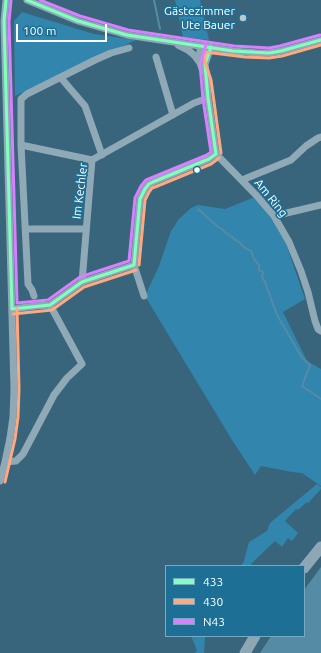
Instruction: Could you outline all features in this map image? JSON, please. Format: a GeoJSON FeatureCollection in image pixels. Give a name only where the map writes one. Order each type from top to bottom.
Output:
{"type":"FeatureCollection","features":[{"type":"Feature","properties":{"kind":"main road"},"geometry":{"type":"LineString","coordinates":[[305,567],[321,547]]}},
{"type":"Feature","properties":{"kind":"main road"},"geometry":{"type":"LineString","coordinates":[[245,653],[253,637]]}},
{"type":"Feature","properties":{"kind":"street"},"geometry":{"type":"LineString","coordinates":[[0,481],[10,438],[13,416],[14,389],[4,21],[6,0]]}},
{"type":"Feature","properties":{"kind":"street"},"geometry":{"type":"LineString","coordinates":[[27,0],[78,21],[127,35],[200,46],[246,52],[269,53],[321,40]]}},
{"type":"Feature","properties":{"kind":"street"},"geometry":{"type":"LineString","coordinates":[[172,42],[188,50],[200,63]]}},
{"type":"Feature","properties":{"kind":"street"},"geometry":{"type":"LineString","coordinates":[[200,46],[200,63],[206,81]]}},
{"type":"Feature","properties":{"kind":"street"},"geometry":{"type":"LineString","coordinates":[[144,296],[134,265],[140,199],[145,189],[153,182],[209,159],[216,154],[205,64],[211,47]]}},
{"type":"Feature","properties":{"kind":"street"},"geometry":{"type":"LineString","coordinates":[[34,296],[28,284],[21,145],[21,99],[26,94],[106,56],[128,48]]}},
{"type":"Feature","properties":{"kind":"street"},"geometry":{"type":"LineString","coordinates":[[156,57],[173,115]]}},
{"type":"Feature","properties":{"kind":"street"},"geometry":{"type":"LineString","coordinates":[[61,78],[85,106],[102,155]]}},
{"type":"Feature","properties":{"kind":"street","name":"Im Kechler"},"geometry":{"type":"LineString","coordinates":[[82,282],[92,160],[194,103],[208,98]]}},
{"type":"Feature","properties":{"kind":"street"},"geometry":{"type":"LineString","coordinates":[[242,180],[291,160],[306,146],[321,137]]}},
{"type":"Feature","properties":{"kind":"street"},"geometry":{"type":"LineString","coordinates":[[21,145],[92,160]]}},
{"type":"Feature","properties":{"kind":"street","name":"Am Ring"},"geometry":{"type":"LineString","coordinates":[[216,154],[257,196],[274,216],[289,242],[301,271],[315,321],[318,329],[321,331]]}},
{"type":"Feature","properties":{"kind":"street"},"geometry":{"type":"LineString","coordinates":[[274,216],[321,205]]}},
{"type":"Feature","properties":{"kind":"street"},"geometry":{"type":"LineString","coordinates":[[26,230],[86,229]]}},
{"type":"Feature","properties":{"kind":"street"},"geometry":{"type":"LineString","coordinates":[[12,309],[50,305],[82,282],[134,265]]}},
{"type":"Feature","properties":{"kind":"street"},"geometry":{"type":"LineString","coordinates":[[5,462],[16,461],[23,454],[54,395],[60,386],[82,364],[50,305]]}},
{"type":"Feature","properties":{"kind":"shaded area"},"geometry":{"type":"Polygon","coordinates":[[[175,0],[200,0],[209,40],[183,37],[175,0]]]}},
{"type":"Feature","properties":{"kind":"shaded area"},"geometry":{"type":"Polygon","coordinates":[[[22,12],[94,34],[136,40],[15,96],[14,21],[22,12]]]}},
{"type":"Feature","properties":{"kind":"shaded area"},"geometry":{"type":"Polygon","coordinates":[[[255,197],[272,219],[286,244],[305,299],[283,312],[307,361],[321,369],[321,486],[302,473],[261,466],[255,475],[232,440],[145,296],[159,266],[171,231],[179,219],[191,208],[198,205],[225,209],[255,197]]]}},
{"type":"Feature","properties":{"kind":"shaded area"},"geometry":{"type":"Polygon","coordinates":[[[317,484],[321,487],[321,489],[308,503],[307,502],[298,510],[296,509],[285,521],[298,533],[292,541],[288,538],[282,547],[275,541],[251,565],[242,565],[249,542],[267,531],[270,523],[317,484]]]}},
{"type":"Feature","properties":{"kind":"shaded area"},"geometry":{"type":"Polygon","coordinates":[[[321,567],[321,653],[260,653],[270,637],[305,637],[305,589],[321,567]]]}},
{"type":"Feature","properties":{"kind":"shaded area"},"geometry":{"type":"Polygon","coordinates":[[[191,637],[206,637],[204,653],[195,653],[197,650],[191,637]]]}},
{"type":"Feature","properties":{"kind":"waterway"},"geometry":{"type":"LineString","coordinates":[[154,0],[160,29]]}},
{"type":"Feature","properties":{"kind":"waterway"},"geometry":{"type":"LineString","coordinates":[[198,209],[217,226],[251,251],[254,259],[259,265],[259,270],[263,272],[262,277],[277,315],[301,356],[310,365],[302,386],[321,399]]}},
{"type":"Feature","properties":{"kind":"transit line","name":"433"},"geometry":{"type":"LineString","coordinates":[[6,0],[4,21],[12,309]]}},
{"type":"Feature","properties":{"kind":"transit line","name":"N43"},"geometry":{"type":"LineString","coordinates":[[11,0],[9,21],[17,303],[48,300],[80,277],[129,261],[135,198],[141,186],[146,180],[211,152],[203,99],[200,64],[206,45]]}},
{"type":"Feature","properties":{"kind":"transit line","name":"433"},"geometry":{"type":"LineString","coordinates":[[27,0],[78,21],[127,35],[233,51],[269,53],[321,40]]}},
{"type":"Feature","properties":{"kind":"transit line","name":"N43"},"geometry":{"type":"LineString","coordinates":[[40,0],[80,16],[128,30],[234,46],[269,48],[320,35]]}},
{"type":"Feature","properties":{"kind":"transit line","name":"430"},"geometry":{"type":"LineString","coordinates":[[221,153],[211,80],[205,62],[205,52],[245,57],[269,58],[282,56],[321,45]]}},
{"type":"Feature","properties":{"kind":"transit line","name":"433"},"geometry":{"type":"LineString","coordinates":[[211,47],[205,64],[216,154]]}},
{"type":"Feature","properties":{"kind":"transit line","name":"433"},"geometry":{"type":"LineString","coordinates":[[134,265],[140,199],[145,189],[153,182],[209,159],[216,154]]}},
{"type":"Feature","properties":{"kind":"transit line","name":"430"},"geometry":{"type":"LineString","coordinates":[[139,265],[145,200],[149,192],[152,188],[211,164],[219,158]]}},
{"type":"Feature","properties":{"kind":"transit line","name":"433"},"geometry":{"type":"LineString","coordinates":[[12,309],[50,305],[82,282],[134,265]]}},
{"type":"Feature","properties":{"kind":"transit line","name":"430"},"geometry":{"type":"LineString","coordinates":[[13,314],[52,310],[84,287],[136,270]]}},
{"type":"Feature","properties":{"kind":"transit line","name":"430"},"geometry":{"type":"LineString","coordinates":[[5,482],[15,439],[18,417],[19,389],[17,309]]}},
{"type":"Feature","properties":{"kind":"place","name":"Gästezimmer Ute Bauer"},"geometry":{"type":"Point","coordinates":[243,18]}}]}
